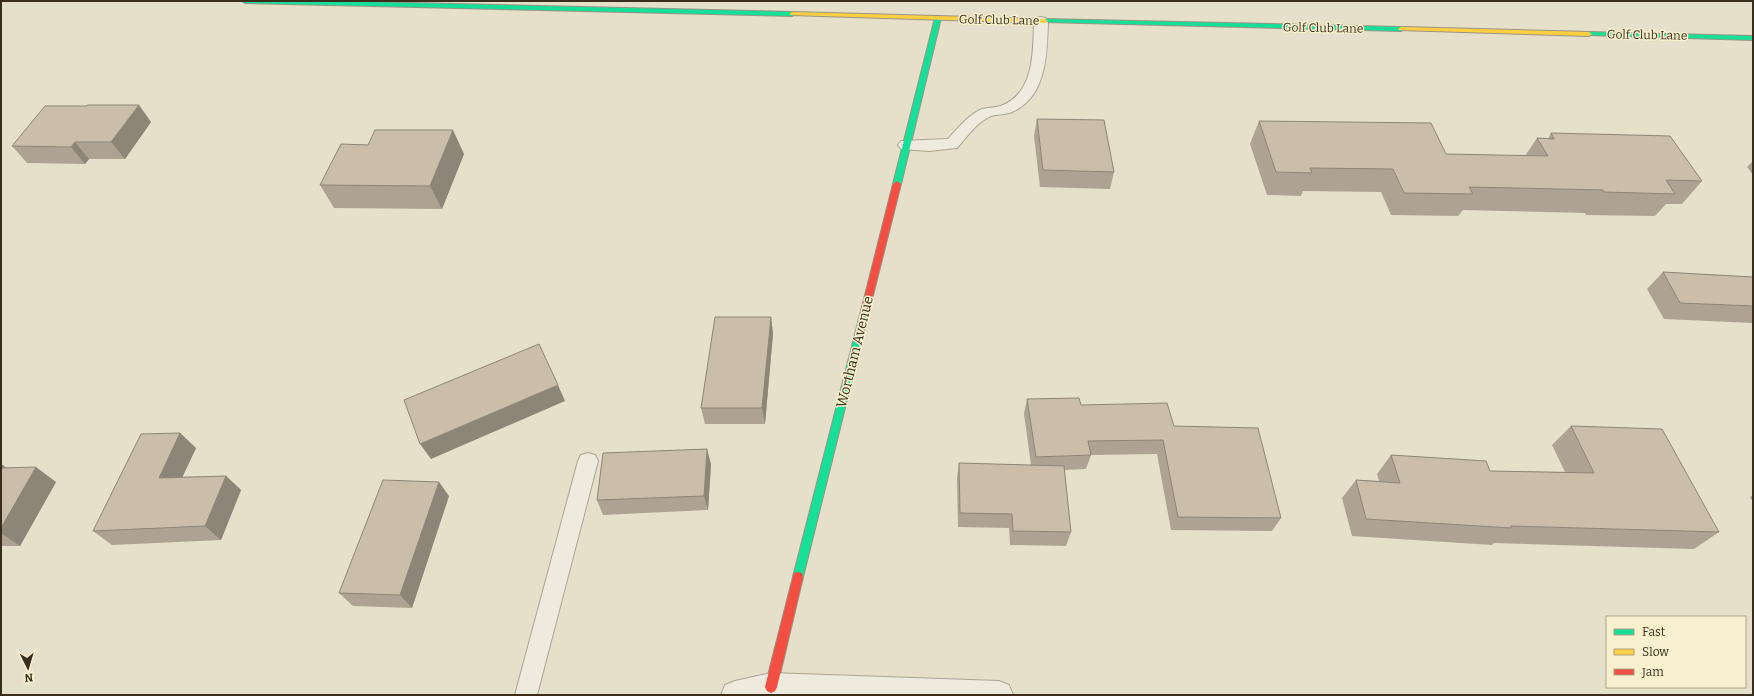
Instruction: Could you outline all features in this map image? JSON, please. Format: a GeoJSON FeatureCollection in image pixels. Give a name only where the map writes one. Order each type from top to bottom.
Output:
{"type":"FeatureCollection","features":[{"type":"Feature","properties":{"kind":"street","name":"Golf Club Lane"},"geometry":{"type":"LineString","coordinates":[[245,1],[1753,38]]}},
{"type":"Feature","properties":{"kind":"street","name":"Wortham Avenue"},"geometry":{"type":"LineString","coordinates":[[771,687],[938,18]]}},
{"type":"Feature","properties":{"kind":"street"},"geometry":{"type":"LineString","coordinates":[[735,695],[771,687],[999,695]]}},
{"type":"Feature","properties":{"kind":"lane"},"geometry":{"type":"LineString","coordinates":[[906,145],[929,146],[952,144],[968,126],[986,113],[1007,109],[1022,99],[1034,83],[1041,21]]}},
{"type":"Feature","properties":{"kind":"lane"},"geometry":{"type":"LineString","coordinates":[[526,695],[588,461]]}},
{"type":"Feature","properties":{"kind":"building"},"geometry":{"type":"Polygon","coordinates":[[[139,105],[111,142],[75,142],[71,147],[12,146],[45,106],[139,105]]]}},
{"type":"Feature","properties":{"kind":"building"},"geometry":{"type":"Polygon","coordinates":[[[1037,119],[1104,120],[1114,172],[1043,170],[1037,119]]]}},
{"type":"Feature","properties":{"kind":"building"},"geometry":{"type":"Polygon","coordinates":[[[1259,121],[1431,123],[1446,154],[1548,156],[1537,138],[1554,139],[1551,133],[1670,136],[1702,181],[1666,180],[1675,194],[1604,192],[1603,190],[1469,187],[1473,194],[1404,193],[1393,169],[1310,168],[1312,173],[1276,172],[1259,121]]]}},
{"type":"Feature","properties":{"kind":"building"},"geometry":{"type":"Polygon","coordinates":[[[375,130],[453,130],[430,186],[320,185],[341,144],[368,145],[375,130]]]}},
{"type":"Feature","properties":{"kind":"building"},"geometry":{"type":"Polygon","coordinates":[[[1663,272],[1753,277],[1753,306],[1680,303],[1663,272]]]}},
{"type":"Feature","properties":{"kind":"building"},"geometry":{"type":"Polygon","coordinates":[[[715,317],[771,317],[762,408],[701,408],[715,317]]]}},
{"type":"Feature","properties":{"kind":"building"},"geometry":{"type":"Polygon","coordinates":[[[539,344],[558,385],[420,444],[404,400],[539,344]]]}},
{"type":"Feature","properties":{"kind":"building"},"geometry":{"type":"Polygon","coordinates":[[[1079,398],[1081,405],[1167,403],[1174,426],[1258,428],[1281,518],[1178,517],[1163,440],[1088,441],[1091,455],[1036,457],[1027,399],[1079,398]]]}},
{"type":"Feature","properties":{"kind":"building"},"geometry":{"type":"Polygon","coordinates":[[[1571,426],[1662,429],[1719,532],[1511,526],[1511,528],[1366,519],[1356,480],[1400,483],[1391,455],[1486,461],[1490,471],[1594,473],[1571,426]]]}},
{"type":"Feature","properties":{"kind":"building"},"geometry":{"type":"Polygon","coordinates":[[[180,433],[159,478],[226,476],[205,526],[93,531],[141,434],[180,433]]]}},
{"type":"Feature","properties":{"kind":"building"},"geometry":{"type":"Polygon","coordinates":[[[707,449],[704,496],[597,500],[603,453],[707,449]]]}},
{"type":"Feature","properties":{"kind":"building"},"geometry":{"type":"Polygon","coordinates":[[[959,463],[1064,466],[1071,532],[1013,531],[1012,514],[960,513],[959,463]]]}},
{"type":"Feature","properties":{"kind":"building"},"geometry":{"type":"Polygon","coordinates":[[[36,467],[1,528],[1,468],[36,467]]]}},
{"type":"Feature","properties":{"kind":"building"},"geometry":{"type":"Polygon","coordinates":[[[383,480],[439,482],[400,595],[339,593],[383,480]]]}},
{"type":"Feature","properties":{"kind":"traffic: fast"},"geometry":{"type":"LineString","coordinates":[[245,1],[792,14]]}},
{"type":"Feature","properties":{"kind":"traffic: fast"},"geometry":{"type":"LineString","coordinates":[[897,184],[938,18]]}},
{"type":"Feature","properties":{"kind":"traffic: fast"},"geometry":{"type":"LineString","coordinates":[[1045,21],[1401,29]]}},
{"type":"Feature","properties":{"kind":"traffic: fast"},"geometry":{"type":"LineString","coordinates":[[1589,34],[1753,38]]}},
{"type":"Feature","properties":{"kind":"traffic: fast"},"geometry":{"type":"LineString","coordinates":[[798,577],[865,311]]}},
{"type":"Feature","properties":{"kind":"traffic: slow"},"geometry":{"type":"LineString","coordinates":[[792,14],[1045,21]]}},
{"type":"Feature","properties":{"kind":"traffic: slow"},"geometry":{"type":"LineString","coordinates":[[1401,29],[1589,34]]}},
{"type":"Feature","properties":{"kind":"traffic: jam"},"geometry":{"type":"LineString","coordinates":[[865,311],[897,184]]}},
{"type":"Feature","properties":{"kind":"traffic: jam"},"geometry":{"type":"LineString","coordinates":[[771,687],[798,577]]}}]}
